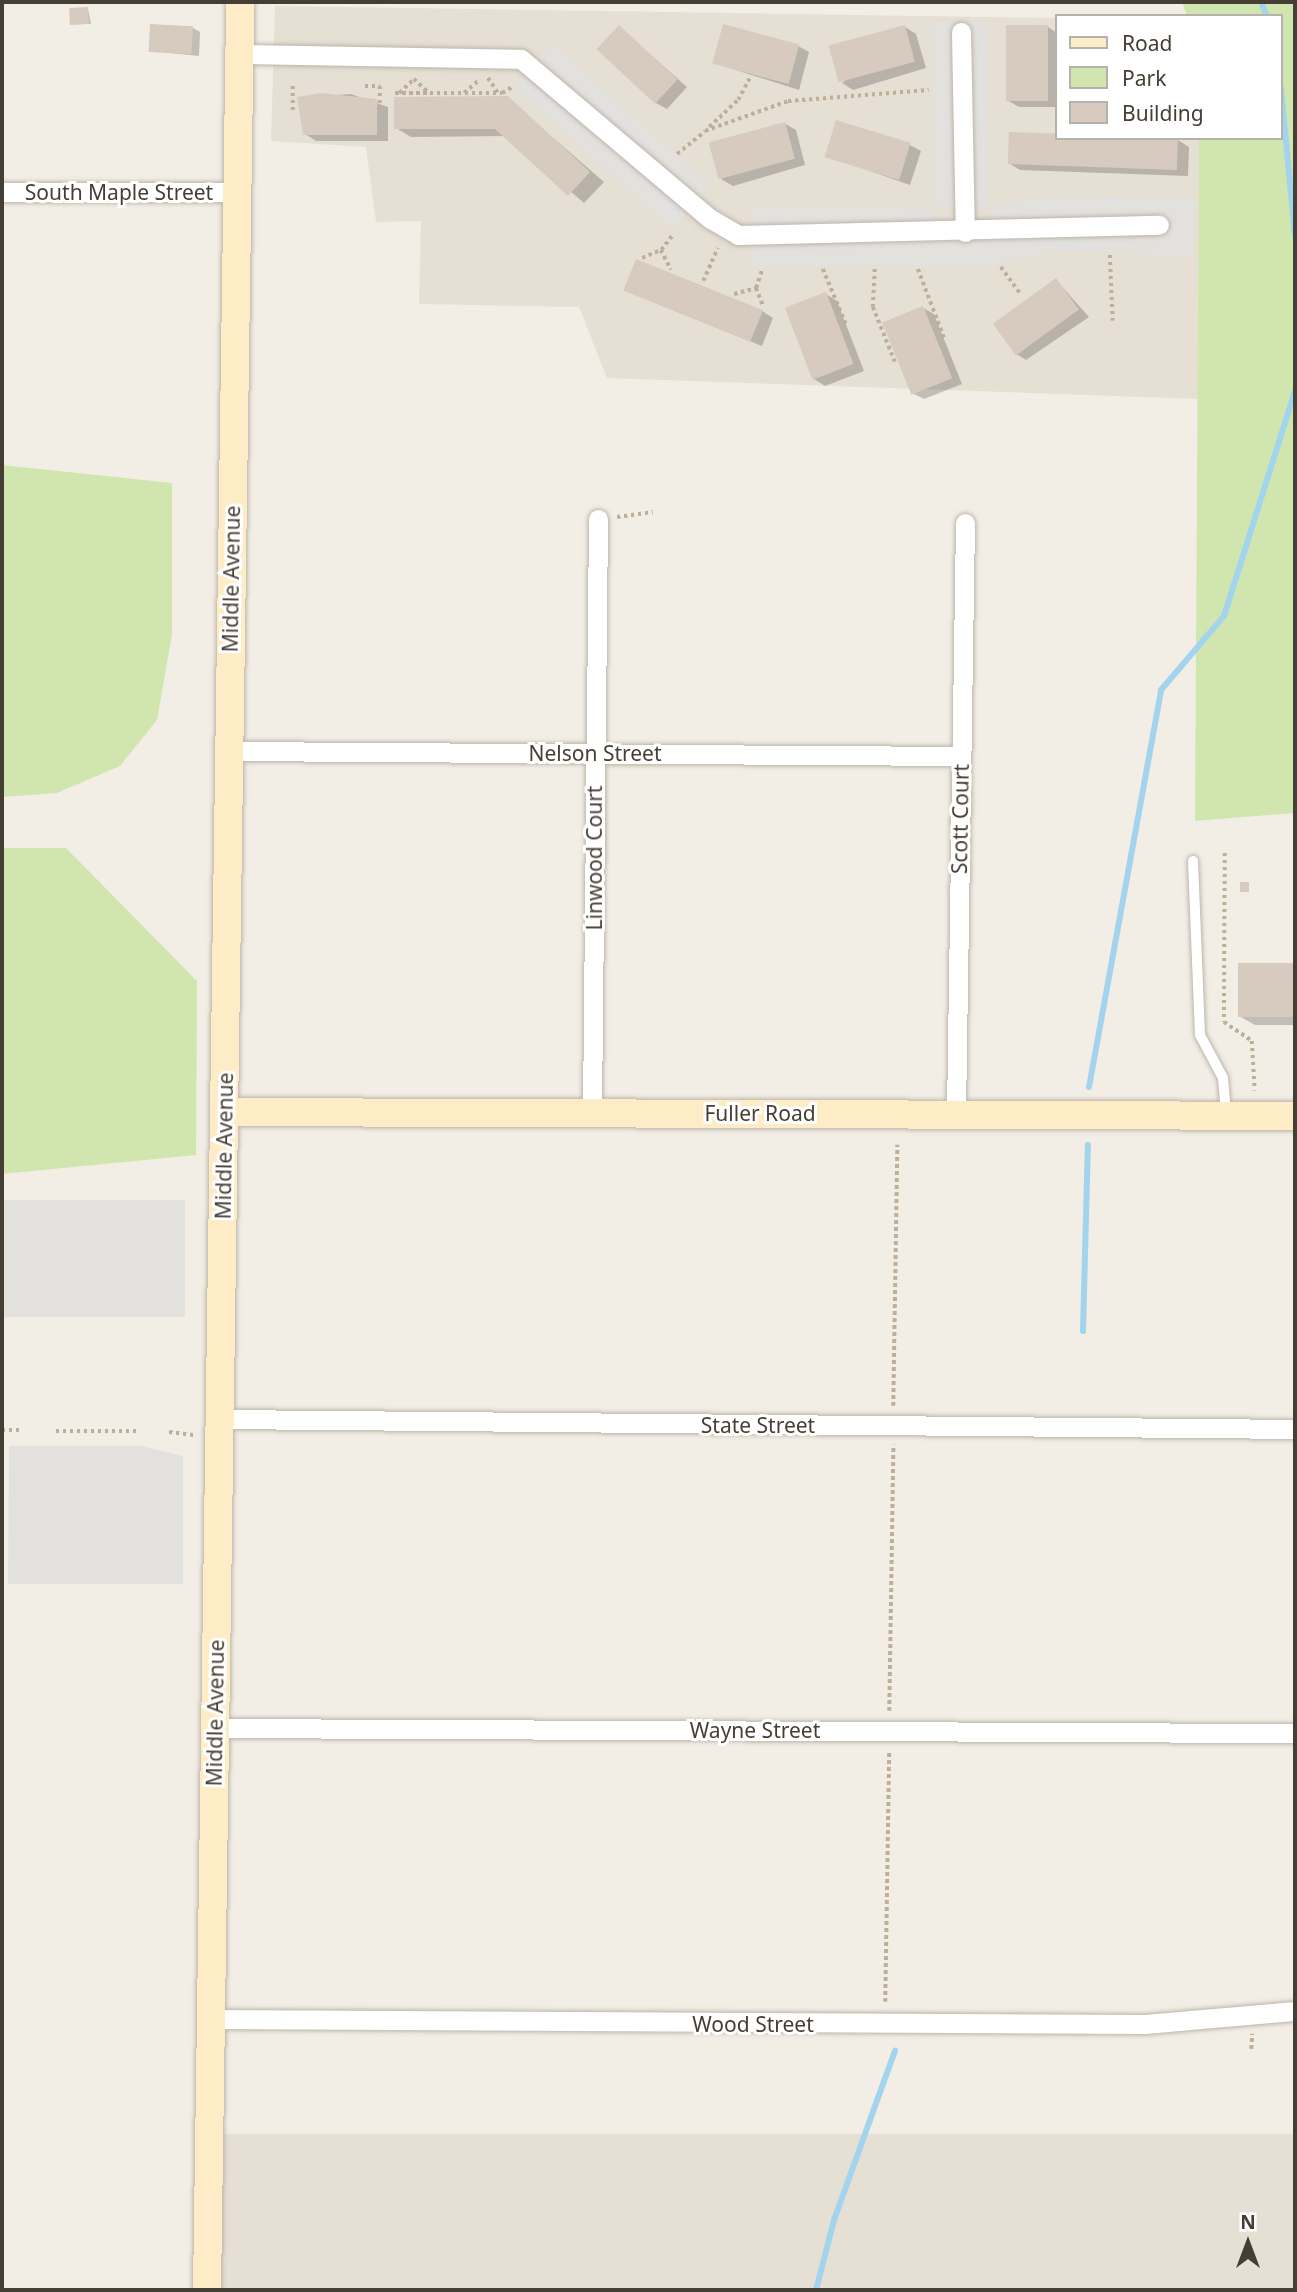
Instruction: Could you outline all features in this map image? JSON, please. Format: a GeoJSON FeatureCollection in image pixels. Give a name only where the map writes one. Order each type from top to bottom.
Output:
{"type":"FeatureCollection","features":[{"type":"Feature","properties":{"kind":"street","name":"Middle Avenue"},"geometry":{"type":"LineString","coordinates":[[207,2290],[240,2]]}},
{"type":"Feature","properties":{"kind":"street"},"geometry":{"type":"LineString","coordinates":[[961,32],[965,232]]}},
{"type":"Feature","properties":{"kind":"street"},"geometry":{"type":"LineString","coordinates":[[239,54],[521,59],[727,232],[965,232],[1159,225]]}},
{"type":"Feature","properties":{"kind":"street","name":"South Maple Street"},"geometry":{"type":"LineString","coordinates":[[2,192],[237,192]]}},
{"type":"Feature","properties":{"kind":"street","name":"Linwood Court"},"geometry":{"type":"LineString","coordinates":[[592,1112],[598,519]]}},
{"type":"Feature","properties":{"kind":"street","name":"Scott Court"},"geometry":{"type":"LineString","coordinates":[[956,1114],[965,523]]}},
{"type":"Feature","properties":{"kind":"street","name":"Nelson Street"},"geometry":{"type":"LineString","coordinates":[[228,751],[961,756]]}},
{"type":"Feature","properties":{"kind":"street","name":"Fuller Road"},"geometry":{"type":"LineString","coordinates":[[224,1112],[956,1114],[1226,1118],[1295,1116]]}},
{"type":"Feature","properties":{"kind":"street","name":"State Street"},"geometry":{"type":"LineString","coordinates":[[221,1419],[1295,1429]]}},
{"type":"Feature","properties":{"kind":"street","name":"Wayne Street"},"geometry":{"type":"LineString","coordinates":[[214,1728],[1295,1733]]}},
{"type":"Feature","properties":{"kind":"street","name":"Wood Street"},"geometry":{"type":"LineString","coordinates":[[210,2019],[1145,2024],[1295,2011]]}},
{"type":"Feature","properties":{"kind":"lane"},"geometry":{"type":"LineString","coordinates":[[1193,861],[1200,1035],[1223,1078],[1226,1118]]}},
{"type":"Feature","properties":{"kind":"path"},"geometry":{"type":"LineString","coordinates":[[464,93],[484,78],[498,93]]}},
{"type":"Feature","properties":{"kind":"path"},"geometry":{"type":"LineString","coordinates":[[429,93],[414,79],[397,93],[429,93],[464,93],[498,93],[512,87]]}},
{"type":"Feature","properties":{"kind":"path"},"geometry":{"type":"LineString","coordinates":[[677,154],[731,109],[749,79]]}},
{"type":"Feature","properties":{"kind":"path"},"geometry":{"type":"LineString","coordinates":[[293,86],[293,114]]}},
{"type":"Feature","properties":{"kind":"path"},"geometry":{"type":"LineString","coordinates":[[365,86],[380,86],[380,114]]}},
{"type":"Feature","properties":{"kind":"path"},"geometry":{"type":"LineString","coordinates":[[705,131],[788,101],[929,90]]}},
{"type":"Feature","properties":{"kind":"path"},"geometry":{"type":"LineString","coordinates":[[642,258],[661,250],[672,236]]}},
{"type":"Feature","properties":{"kind":"path"},"geometry":{"type":"LineString","coordinates":[[703,281],[718,248]]}},
{"type":"Feature","properties":{"kind":"path"},"geometry":{"type":"LineString","coordinates":[[661,250],[671,270]]}},
{"type":"Feature","properties":{"kind":"path"},"geometry":{"type":"LineString","coordinates":[[1110,256],[1112,321]]}},
{"type":"Feature","properties":{"kind":"path"},"geometry":{"type":"LineString","coordinates":[[1002,267],[1021,295]]}},
{"type":"Feature","properties":{"kind":"path"},"geometry":{"type":"LineString","coordinates":[[762,269],[756,288],[763,305]]}},
{"type":"Feature","properties":{"kind":"path"},"geometry":{"type":"LineString","coordinates":[[823,269],[847,327]]}},
{"type":"Feature","properties":{"kind":"path"},"geometry":{"type":"LineString","coordinates":[[875,269],[873,307],[895,362]]}},
{"type":"Feature","properties":{"kind":"path"},"geometry":{"type":"LineString","coordinates":[[918,269],[945,340]]}},
{"type":"Feature","properties":{"kind":"path"},"geometry":{"type":"LineString","coordinates":[[734,294],[756,288]]}},
{"type":"Feature","properties":{"kind":"path"},"geometry":{"type":"LineString","coordinates":[[598,519],[653,512]]}},
{"type":"Feature","properties":{"kind":"path"},"geometry":{"type":"LineString","coordinates":[[1225,853],[1224,1022],[1252,1041],[1255,1093]]}},
{"type":"Feature","properties":{"kind":"path"},"geometry":{"type":"LineString","coordinates":[[893,1412],[897,1145]]}},
{"type":"Feature","properties":{"kind":"path"},"geometry":{"type":"LineString","coordinates":[[2,1430],[21,1430]]}},
{"type":"Feature","properties":{"kind":"path"},"geometry":{"type":"LineString","coordinates":[[56,1431],[137,1432]]}},
{"type":"Feature","properties":{"kind":"path"},"geometry":{"type":"LineString","coordinates":[[170,1433],[201,1440]]}},
{"type":"Feature","properties":{"kind":"path"},"geometry":{"type":"LineString","coordinates":[[889,1717],[893,1440]]}},
{"type":"Feature","properties":{"kind":"path"},"geometry":{"type":"LineString","coordinates":[[885,2009],[889,1745]]}},
{"type":"Feature","properties":{"kind":"shaded area"},"geometry":{"type":"Polygon","coordinates":[[[275,6],[1056,18],[1056,140],[1199,140],[1198,399],[607,378],[579,307],[419,304],[421,221],[376,222],[366,147],[271,141],[275,6]]]}},
{"type":"Feature","properties":{"kind":"shaded area"},"geometry":{"type":"Polygon","coordinates":[[[931,22],[988,22],[988,206],[931,206],[931,22]]]}},
{"type":"Feature","properties":{"kind":"shaded area"},"geometry":{"type":"Polygon","coordinates":[[[552,44],[710,187],[672,229],[514,86],[552,44]]]}},
{"type":"Feature","properties":{"kind":"shaded area"},"geometry":{"type":"Polygon","coordinates":[[[1058,194],[1195,199],[1193,256],[1058,251],[987,266],[750,266],[753,208],[933,208],[933,227],[990,226],[990,208],[1058,194]]]}},
{"type":"Feature","properties":{"kind":"shaded area"},"geometry":{"type":"Polygon","coordinates":[[[2,1200],[185,1200],[185,1317],[2,1317],[2,1200]]]}},
{"type":"Feature","properties":{"kind":"shaded area"},"geometry":{"type":"Polygon","coordinates":[[[9,1446],[142,1446],[183,1456],[183,1584],[8,1584],[9,1446]]]}},
{"type":"Feature","properties":{"kind":"shaded area"},"geometry":{"type":"Polygon","coordinates":[[[209,2134],[1295,2134],[1295,2290],[209,2290],[209,2134]]]}},
{"type":"Feature","properties":{"kind":"green space"},"geometry":{"type":"Polygon","coordinates":[[[1182,2],[1295,2],[1295,813],[1195,821],[1199,140],[1283,140],[1283,14],[1186,14],[1182,2]]]}},
{"type":"Feature","properties":{"kind":"green space"},"geometry":{"type":"Polygon","coordinates":[[[2,465],[172,483],[172,635],[157,720],[120,766],[57,793],[2,797],[2,465]]]}},
{"type":"Feature","properties":{"kind":"green space"},"geometry":{"type":"Polygon","coordinates":[[[2,848],[66,848],[197,981],[196,1155],[2,1174],[2,848]]]}},
{"type":"Feature","properties":{"kind":"building"},"geometry":{"type":"Polygon","coordinates":[[[88,7],[89,24],[70,25],[69,8],[88,7]]]}},
{"type":"Feature","properties":{"kind":"building"},"geometry":{"type":"Polygon","coordinates":[[[150,24],[193,26],[191,54],[149,52],[150,24]]]}},
{"type":"Feature","properties":{"kind":"building"},"geometry":{"type":"Polygon","coordinates":[[[723,24],[799,44],[789,84],[712,64],[723,24]]]}},
{"type":"Feature","properties":{"kind":"building"},"geometry":{"type":"Polygon","coordinates":[[[619,25],[678,80],[655,104],[596,49],[619,25]]]}},
{"type":"Feature","properties":{"kind":"building"},"geometry":{"type":"Polygon","coordinates":[[[905,25],[915,62],[839,82],[829,45],[905,25]]]}},
{"type":"Feature","properties":{"kind":"building"},"geometry":{"type":"Polygon","coordinates":[[[1006,25],[1048,25],[1048,101],[1006,101],[1006,25]]]}},
{"type":"Feature","properties":{"kind":"building"},"geometry":{"type":"Polygon","coordinates":[[[321,93],[377,99],[377,135],[303,135],[297,97],[321,93]]]}},
{"type":"Feature","properties":{"kind":"building"},"geometry":{"type":"Polygon","coordinates":[[[508,96],[590,172],[568,196],[495,129],[394,129],[394,97],[508,96]]]}},
{"type":"Feature","properties":{"kind":"building"},"geometry":{"type":"Polygon","coordinates":[[[836,120],[911,143],[899,180],[825,157],[836,120]]]}},
{"type":"Feature","properties":{"kind":"building"},"geometry":{"type":"Polygon","coordinates":[[[785,122],[795,159],[719,179],[709,142],[785,122]]]}},
{"type":"Feature","properties":{"kind":"building"},"geometry":{"type":"Polygon","coordinates":[[[1009,132],[1056,134],[1056,140],[1178,140],[1177,170],[1008,164],[1009,132]]]}},
{"type":"Feature","properties":{"kind":"building"},"geometry":{"type":"Polygon","coordinates":[[[636,259],[763,310],[750,342],[623,291],[636,259]]]}},
{"type":"Feature","properties":{"kind":"building"},"geometry":{"type":"Polygon","coordinates":[[[1056,278],[1079,310],[1016,355],[993,324],[1056,278]]]}},
{"type":"Feature","properties":{"kind":"building"},"geometry":{"type":"Polygon","coordinates":[[[826,292],[854,364],[813,380],[785,308],[826,292]]]}},
{"type":"Feature","properties":{"kind":"building"},"geometry":{"type":"Polygon","coordinates":[[[923,306],[952,378],[911,395],[882,322],[923,306]]]}},
{"type":"Feature","properties":{"kind":"building"},"geometry":{"type":"Polygon","coordinates":[[[1240,882],[1249,882],[1249,892],[1240,892],[1240,882]]]}},
{"type":"Feature","properties":{"kind":"building"},"geometry":{"type":"Polygon","coordinates":[[[1238,963],[1295,963],[1295,1017],[1238,1017],[1238,963]]]}},
{"type":"Feature","properties":{"kind":"waterway"},"geometry":{"type":"LineString","coordinates":[[1261,2],[1266,14]]}},
{"type":"Feature","properties":{"kind":"waterway"},"geometry":{"type":"LineString","coordinates":[[1283,109],[1295,237]]}},
{"type":"Feature","properties":{"kind":"waterway"},"geometry":{"type":"LineString","coordinates":[[1089,1087],[1161,690],[1224,616],[1295,391]]}},
{"type":"Feature","properties":{"kind":"waterway"},"geometry":{"type":"LineString","coordinates":[[1083,1331],[1088,1145]]}},
{"type":"Feature","properties":{"kind":"waterway"},"geometry":{"type":"LineString","coordinates":[[816,2290],[834,2220],[895,2051]]}}]}
